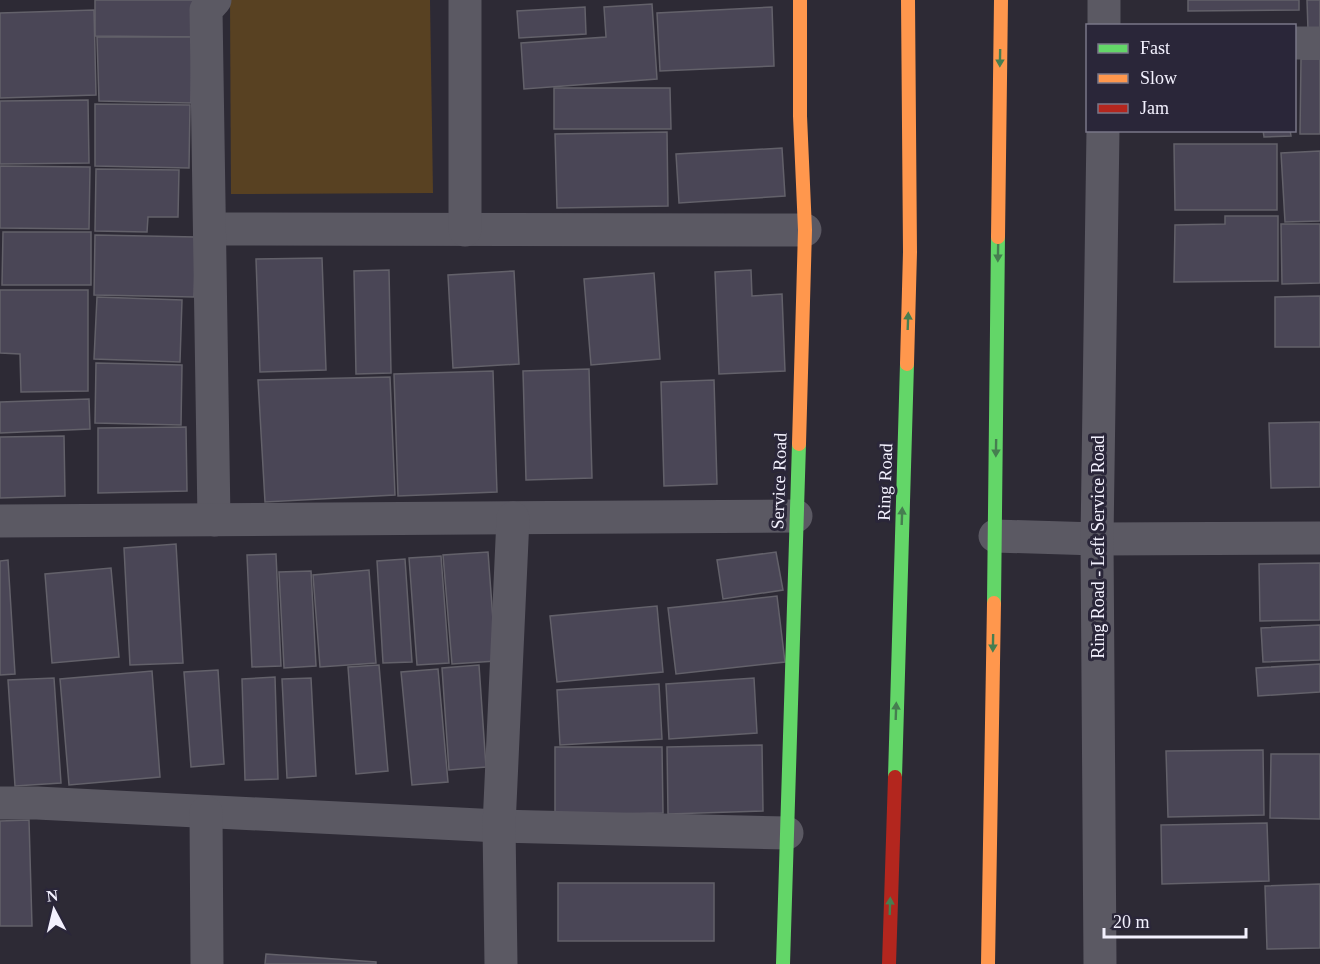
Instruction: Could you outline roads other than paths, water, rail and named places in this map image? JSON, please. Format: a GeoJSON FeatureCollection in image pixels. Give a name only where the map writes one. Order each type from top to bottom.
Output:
{"type":"FeatureCollection","features":[{"type":"Feature","properties":{"kind":"main road","name":"Service Road"},"geometry":{"type":"LineString","coordinates":[[783,964],[805,230],[800,116],[800,0]]}},
{"type":"Feature","properties":{"kind":"main road","name":"Ring Road"},"geometry":{"type":"LineString","coordinates":[[889,964],[910,252],[908,0]]}},
{"type":"Feature","properties":{"kind":"main road"},"geometry":{"type":"LineString","coordinates":[[988,964],[1001,0]]}},
{"type":"Feature","properties":{"kind":"street"},"geometry":{"type":"LineString","coordinates":[[214,520],[206,10],[215,0]]}},
{"type":"Feature","properties":{"kind":"street"},"geometry":{"type":"LineString","coordinates":[[465,0],[465,230]]}},
{"type":"Feature","properties":{"kind":"street"},"geometry":{"type":"LineString","coordinates":[[1104,0],[1104,24]]}},
{"type":"Feature","properties":{"kind":"street"},"geometry":{"type":"LineString","coordinates":[[1296,43],[1320,42]]}},
{"type":"Feature","properties":{"kind":"street","name":"Ring Road - Left Service Road"},"geometry":{"type":"LineString","coordinates":[[1100,964],[1097,539],[1103,132]]}},
{"type":"Feature","properties":{"kind":"street"},"geometry":{"type":"LineString","coordinates":[[210,229],[805,230]]}},
{"type":"Feature","properties":{"kind":"street"},"geometry":{"type":"LineString","coordinates":[[0,521],[796,516]]}},
{"type":"Feature","properties":{"kind":"street"},"geometry":{"type":"LineString","coordinates":[[501,964],[499,826],[513,518]]}},
{"type":"Feature","properties":{"kind":"street"},"geometry":{"type":"LineString","coordinates":[[995,536],[1097,539],[1320,538]]}},
{"type":"Feature","properties":{"kind":"street"},"geometry":{"type":"LineString","coordinates":[[0,804],[37,803],[499,826],[787,833]]}},
{"type":"Feature","properties":{"kind":"street"},"geometry":{"type":"LineString","coordinates":[[206,812],[207,964]]}}]}
